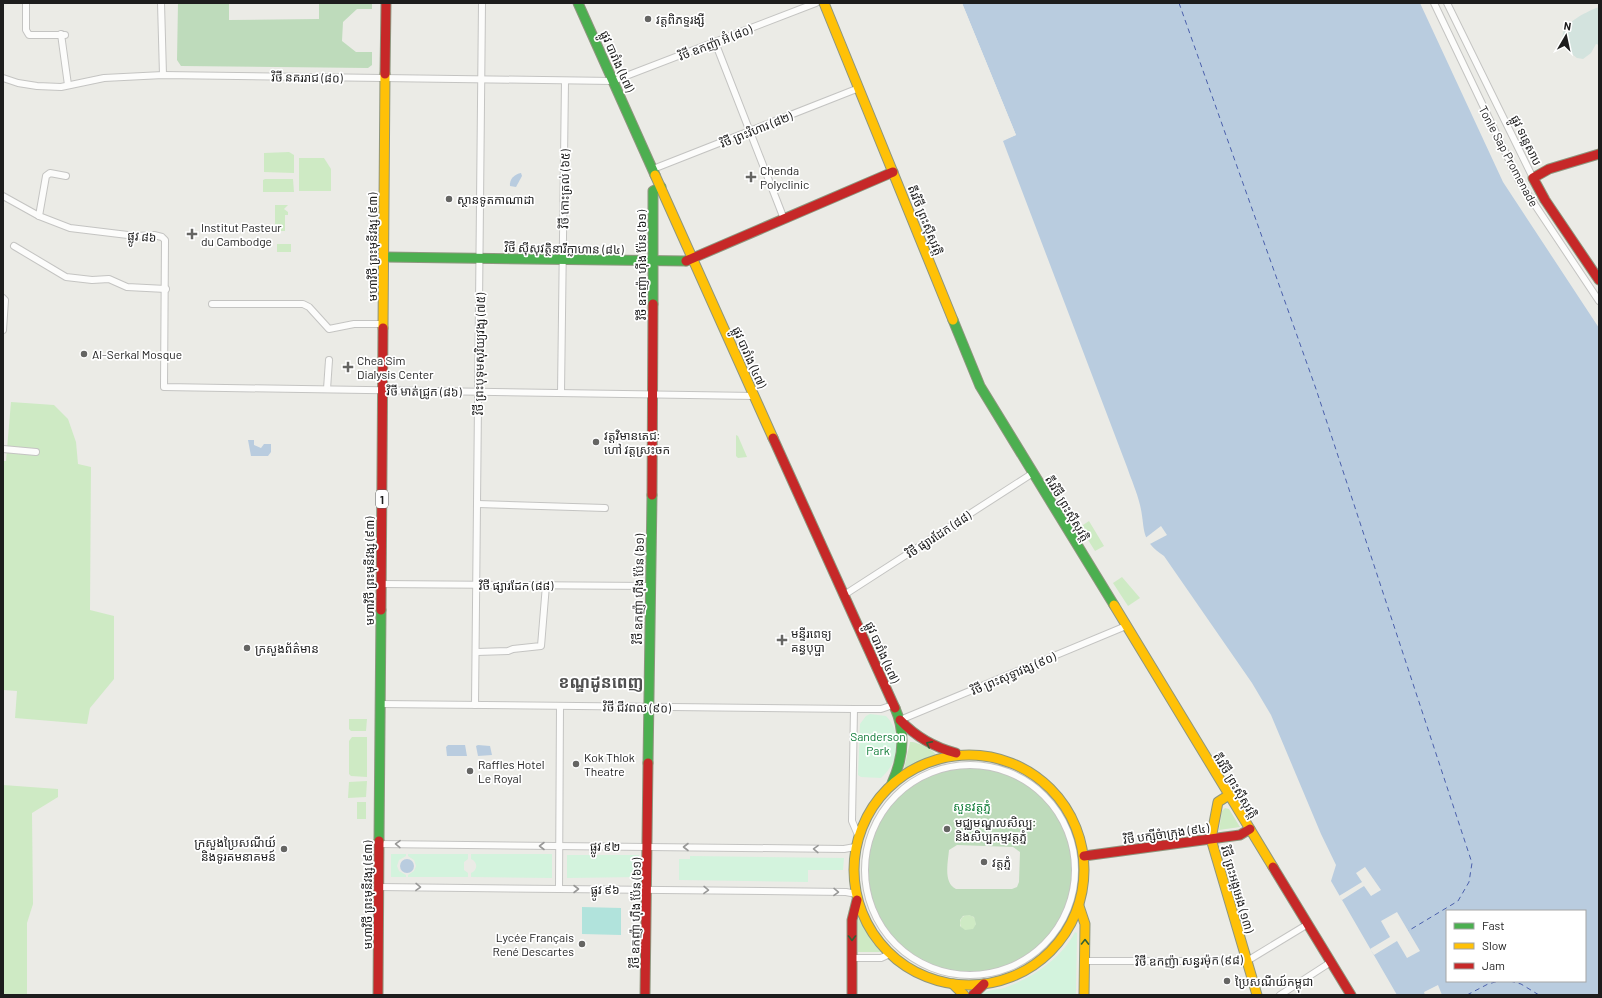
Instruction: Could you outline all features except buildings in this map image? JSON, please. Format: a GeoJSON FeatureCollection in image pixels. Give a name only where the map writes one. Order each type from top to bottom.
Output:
{"type":"FeatureCollection","features":[{"type":"Feature","properties":{"kind":"main road","name":"មហាវិថី ព្រះមុនីវង្ស (៩៣)"},"geometry":{"type":"LineString","coordinates":[[378,995],[386,3]]}},
{"type":"Feature","properties":{"kind":"main road","name":"ផ្លូវ បារាំង (៤៧)"},"geometry":{"type":"LineString","coordinates":[[578,3],[900,720],[913,734],[928,744],[945,751],[965,755]]}},
{"type":"Feature","properties":{"kind":"main road","name":"តីរវិថី ព្រះស៊ីសុវត្តិ"},"geometry":{"type":"LineString","coordinates":[[824,3],[980,386],[1351,995]]}},
{"type":"Feature","properties":{"kind":"main road"},"geometry":{"type":"LineString","coordinates":[[1533,178],[1549,169],[1599,154]]}},
{"type":"Feature","properties":{"kind":"main road","name":"វិថី ស៊ីសុវត្ថិនារីក្លាហាន (៨៤)"},"geometry":{"type":"LineString","coordinates":[[384,257],[683,262],[893,172]]}},
{"type":"Feature","properties":{"kind":"main road","name":"ផ្លូវ ទន្លេសាប"},"geometry":{"type":"LineString","coordinates":[[1533,178],[1545,200],[1599,280]]}},
{"type":"Feature","properties":{"kind":"main road","name":"វិថី ឧកញ៉ា ហ៊ីង ប៉ែន (៦១)"},"geometry":{"type":"LineString","coordinates":[[646,995],[653,394],[653,191],[661,187]]}},
{"type":"Feature","properties":{"kind":"main road","name":"ផ្លូវ បារាំង (៤៧)"},"geometry":{"type":"LineString","coordinates":[[892,783],[901,762],[903,745],[900,720]]}},
{"type":"Feature","properties":{"kind":"main road"},"geometry":{"type":"LineString","coordinates":[[852,995],[852,920],[856,897],[853,870],[855,847],[858,835],[872,807],[892,783],[908,772],[926,763],[945,757],[965,755],[989,756],[1013,763],[1042,781],[1058,796],[1068,810],[1078,832],[1084,856],[1084,877],[1079,906],[1072,922],[1060,940],[1045,957],[1020,973],[1006,979],[984,984],[954,984],[932,979],[912,970],[890,954],[872,932],[856,897]]}},
{"type":"Feature","properties":{"kind":"main road","name":"វិថី ព្រះអង្គអេង (១៣)"},"geometry":{"type":"LineString","coordinates":[[1229,795],[1218,802],[1211,839],[1257,995]]}},
{"type":"Feature","properties":{"kind":"main road","name":"វិថី បក្សីចំាក្រុង (៩៤)"},"geometry":{"type":"LineString","coordinates":[[1084,856],[1240,835],[1250,829]]}},
{"type":"Feature","properties":{"kind":"main road"},"geometry":{"type":"LineString","coordinates":[[1079,906],[1085,924],[1084,995]]}},
{"type":"Feature","properties":{"kind":"main road"},"geometry":{"type":"LineString","coordinates":[[954,984],[964,995]]}},
{"type":"Feature","properties":{"kind":"main road"},"geometry":{"type":"LineString","coordinates":[[973,995],[984,984]]}},
{"type":"Feature","properties":{"kind":"street"},"geometry":{"type":"LineString","coordinates":[[26,3],[26,30],[28,34],[63,35],[68,86]]}},
{"type":"Feature","properties":{"kind":"street"},"geometry":{"type":"LineString","coordinates":[[161,3],[163,74]]}},
{"type":"Feature","properties":{"kind":"street","name":"វិថី ព្រះបុទុមសុរិយ្យវង្ស (៧៥)"},"geometry":{"type":"LineString","coordinates":[[476,705],[482,3]]}},
{"type":"Feature","properties":{"kind":"street","name":"វិថី ឧកញ៉ា អ៊ំ (៨០)"},"geometry":{"type":"LineString","coordinates":[[613,81],[816,3]]}},
{"type":"Feature","properties":{"kind":"street","name":"Tonle Sap Promenade"},"geometry":{"type":"LineString","coordinates":[[1434,3],[1519,182],[1599,301]]}},
{"type":"Feature","properties":{"kind":"street","name":"ផ្លូវ ទន្លេសាប"},"geometry":{"type":"LineString","coordinates":[[1447,3],[1533,178]]}},
{"type":"Feature","properties":{"kind":"street"},"geometry":{"type":"LineString","coordinates":[[715,42],[784,219]]}},
{"type":"Feature","properties":{"kind":"street","name":"វិថី នគររាជ (៨០)"},"geometry":{"type":"LineString","coordinates":[[3,78],[18,83],[37,86],[68,86],[104,78],[163,74],[613,81]]}},
{"type":"Feature","properties":{"kind":"street","name":"វិថី កោះត្រល់ (៦៥)"},"geometry":{"type":"LineString","coordinates":[[561,393],[565,81]]}},
{"type":"Feature","properties":{"kind":"street","name":"វិថី ព្រះវិហារ (៨២)"},"geometry":{"type":"LineString","coordinates":[[653,169],[859,88]]}},
{"type":"Feature","properties":{"kind":"street"},"geometry":{"type":"LineString","coordinates":[[39,216],[46,176],[50,173],[66,176]]}},
{"type":"Feature","properties":{"kind":"street","name":"ផ្លូវ ៨៦"},"geometry":{"type":"LineString","coordinates":[[3,196],[39,216],[70,228],[162,237],[165,240],[166,289],[164,387]]}},
{"type":"Feature","properties":{"kind":"street"},"geometry":{"type":"LineString","coordinates":[[14,246],[66,277],[92,280],[109,279],[128,287],[166,289]]}},
{"type":"Feature","properties":{"kind":"street"},"geometry":{"type":"LineString","coordinates":[[3,298],[5,300],[3,330]]}},
{"type":"Feature","properties":{"kind":"street"},"geometry":{"type":"LineString","coordinates":[[212,304],[303,304],[309,307],[329,329],[354,324],[383,324]]}},
{"type":"Feature","properties":{"kind":"street"},"geometry":{"type":"LineString","coordinates":[[327,389],[329,360]]}},
{"type":"Feature","properties":{"kind":"street","name":"វិថី មាត់ជ្រូក (៨៦)"},"geometry":{"type":"LineString","coordinates":[[164,387],[755,396]]}},
{"type":"Feature","properties":{"kind":"street"},"geometry":{"type":"LineString","coordinates":[[3,450],[36,452]]}},
{"type":"Feature","properties":{"kind":"street","name":"វិថី ផ្សារដែក (៨៨)"},"geometry":{"type":"LineString","coordinates":[[844,595],[1033,473]]}},
{"type":"Feature","properties":{"kind":"street"},"geometry":{"type":"LineString","coordinates":[[478,504],[605,508]]}},
{"type":"Feature","properties":{"kind":"street","name":"វិថី ផ្សារដែក (៨៨)"},"geometry":{"type":"LineString","coordinates":[[381,584],[650,586]]}},
{"type":"Feature","properties":{"kind":"street"},"geometry":{"type":"LineString","coordinates":[[477,652],[508,651],[513,649],[540,646],[546,585]]}},
{"type":"Feature","properties":{"kind":"street","name":"វិថី ព្រះសុទ្ធាវង្ស (៩០)"},"geometry":{"type":"LineString","coordinates":[[900,720],[1126,626]]}},
{"type":"Feature","properties":{"kind":"street","name":"វិថី ជីវពល (៩០)"},"geometry":{"type":"LineString","coordinates":[[380,704],[854,709],[881,709],[893,705]]}},
{"type":"Feature","properties":{"kind":"street"},"geometry":{"type":"LineString","coordinates":[[559,889],[560,706]]}},
{"type":"Feature","properties":{"kind":"street"},"geometry":{"type":"LineString","coordinates":[[854,709],[852,821],[858,835]]}},
{"type":"Feature","properties":{"kind":"street"},"geometry":{"type":"LineString","coordinates":[[966,764],[989,766],[1004,770],[1033,785],[1043,793],[1060,814],[1070,835],[1075,857],[1076,872],[1071,902],[1058,929],[1041,948],[1021,962],[998,971],[973,975],[950,973],[928,966],[908,954],[894,942],[882,928],[868,895],[865,864],[867,849],[874,827],[885,807],[901,790],[921,777],[943,768],[966,764]]}},
{"type":"Feature","properties":{"kind":"street","name":"ផ្លូវ ៩២"},"geometry":{"type":"LineString","coordinates":[[379,844],[844,849],[855,847]]}},
{"type":"Feature","properties":{"kind":"street","name":"ផ្លូវ ៩៦"},"geometry":{"type":"LineString","coordinates":[[379,887],[846,892],[856,897]]}},
{"type":"Feature","properties":{"kind":"street","name":"វិថី ឧកញ៉ា សន្ធរម៉ុក (៩៨)"},"geometry":{"type":"LineString","coordinates":[[1085,961],[1247,961],[1308,924]]}},
{"type":"Feature","properties":{"kind":"street"},"geometry":{"type":"LineString","coordinates":[[852,958],[882,958],[890,954]]}},
{"type":"Feature","properties":{"kind":"street"},"geometry":{"type":"LineString","coordinates":[[1280,995],[1331,962]]}},
{"type":"Feature","properties":{"kind":"green space"},"geometry":{"type":"Polygon","coordinates":[[[178,3],[229,3],[229,20],[319,19],[319,3],[372,3],[372,9],[357,9],[343,22],[342,41],[356,52],[372,52],[372,65],[368,68],[181,66],[177,60],[178,3]]]}},
{"type":"Feature","properties":{"kind":"green space"},"geometry":{"type":"Polygon","coordinates":[[[289,152],[294,155],[294,173],[264,172],[264,153],[289,152]]]}},
{"type":"Feature","properties":{"kind":"green space"},"geometry":{"type":"Polygon","coordinates":[[[299,158],[324,158],[331,169],[331,191],[299,191],[299,158]]]}},
{"type":"Feature","properties":{"kind":"green space"},"geometry":{"type":"Polygon","coordinates":[[[293,179],[294,192],[263,192],[263,180],[293,179]]]}},
{"type":"Feature","properties":{"kind":"green space"},"geometry":{"type":"Polygon","coordinates":[[[275,205],[288,205],[284,209],[288,212],[288,215],[285,215],[285,231],[275,231],[275,205]]]}},
{"type":"Feature","properties":{"kind":"green space"},"geometry":{"type":"Polygon","coordinates":[[[277,244],[291,244],[291,252],[277,252],[277,244]]]}},
{"type":"Feature","properties":{"kind":"green space"},"geometry":{"type":"Polygon","coordinates":[[[11,402],[54,405],[68,419],[76,442],[78,464],[91,467],[90,610],[114,616],[114,679],[90,708],[87,724],[15,718],[17,691],[3,690],[3,461],[6,461],[11,402]]]}},
{"type":"Feature","properties":{"kind":"green space"},"geometry":{"type":"Polygon","coordinates":[[[736,435],[738,436],[747,457],[738,458],[736,456],[736,435]]]}},
{"type":"Feature","properties":{"kind":"green space"},"geometry":{"type":"Polygon","coordinates":[[[1089,521],[1104,546],[1095,551],[1080,527],[1089,521]]]}},
{"type":"Feature","properties":{"kind":"green space"},"geometry":{"type":"Polygon","coordinates":[[[1122,577],[1140,598],[1128,606],[1113,583],[1122,577]]]}},
{"type":"Feature","properties":{"kind":"green space","name":"Sanderson Park"},"geometry":{"type":"Polygon","coordinates":[[[870,714],[886,716],[895,731],[897,739],[897,747],[892,764],[881,778],[861,777],[858,775],[860,724],[866,716],[870,714]]]}},
{"type":"Feature","properties":{"kind":"green space"},"geometry":{"type":"Polygon","coordinates":[[[349,719],[367,719],[366,731],[351,731],[349,729],[349,719]]]}},
{"type":"Feature","properties":{"kind":"green space"},"geometry":{"type":"Polygon","coordinates":[[[352,737],[367,737],[367,777],[351,776],[349,774],[349,741],[352,737]]]}},
{"type":"Feature","properties":{"kind":"green space"},"geometry":{"type":"Polygon","coordinates":[[[910,742],[924,746],[936,755],[904,769],[910,742]]]}},
{"type":"Feature","properties":{"kind":"green space","name":"សួនវត្ដភ្នំ"},"geometry":{"type":"Polygon","coordinates":[[[966,766],[986,767],[1005,771],[1039,791],[1062,818],[1073,851],[1073,885],[1062,918],[1042,945],[1012,965],[973,973],[936,968],[906,951],[884,926],[871,895],[867,862],[874,830],[892,801],[927,775],[943,770],[966,766]],[[957,845],[949,850],[947,866],[949,882],[956,889],[1012,889],[1017,887],[1019,882],[1020,852],[1013,847],[957,845]],[[969,915],[963,916],[960,920],[960,926],[965,930],[973,929],[976,924],[974,917],[969,915]]]}},
{"type":"Feature","properties":{"kind":"green space"},"geometry":{"type":"Polygon","coordinates":[[[367,781],[366,797],[348,798],[349,782],[367,781]]]}},
{"type":"Feature","properties":{"kind":"green space"},"geometry":{"type":"Polygon","coordinates":[[[3,785],[58,789],[58,797],[32,813],[33,904],[27,923],[27,995],[3,995],[3,785]]]}},
{"type":"Feature","properties":{"kind":"green space"},"geometry":{"type":"Polygon","coordinates":[[[357,802],[366,802],[366,819],[357,819],[357,802]]]}},
{"type":"Feature","properties":{"kind":"green space"},"geometry":{"type":"Polygon","coordinates":[[[1225,808],[1229,809],[1240,827],[1219,830],[1222,811],[1225,808]]]}},
{"type":"Feature","properties":{"kind":"green space"},"geometry":{"type":"Polygon","coordinates":[[[391,854],[406,854],[406,856],[399,860],[397,866],[399,871],[406,875],[406,877],[391,877],[391,854]]]}},
{"type":"Feature","properties":{"kind":"green space"},"geometry":{"type":"Polygon","coordinates":[[[408,854],[468,854],[468,859],[464,862],[464,870],[468,873],[468,877],[408,877],[408,875],[414,871],[416,866],[414,860],[408,856],[408,854]]]}},
{"type":"Feature","properties":{"kind":"green space"},"geometry":{"type":"Polygon","coordinates":[[[471,854],[552,854],[552,878],[471,877],[471,873],[476,868],[476,864],[471,859],[471,854]]]}},
{"type":"Feature","properties":{"kind":"green space"},"geometry":{"type":"Polygon","coordinates":[[[567,855],[639,855],[639,877],[567,878],[567,855]]]}},
{"type":"Feature","properties":{"kind":"green space"},"geometry":{"type":"Polygon","coordinates":[[[690,856],[844,858],[843,870],[808,870],[808,882],[679,880],[679,859],[690,859],[690,856]]]}},
{"type":"Feature","properties":{"kind":"green space"},"geometry":{"type":"Polygon","coordinates":[[[968,915],[974,917],[976,923],[974,929],[968,931],[962,929],[960,923],[962,917],[968,915]]]}},
{"type":"Feature","properties":{"kind":"green space"},"geometry":{"type":"Polygon","coordinates":[[[859,918],[874,944],[882,952],[858,952],[857,920],[859,918]]]}},
{"type":"Feature","properties":{"kind":"green space"},"geometry":{"type":"Polygon","coordinates":[[[1075,932],[1077,933],[1076,995],[981,995],[989,991],[1015,984],[1035,973],[1062,951],[1075,932]]]}},
{"type":"Feature","properties":{"kind":"shaded area"},"geometry":{"type":"Polygon","coordinates":[[[962,3],[1420,3],[1503,182],[1599,328],[1599,995],[1397,995],[1331,881],[1336,865],[1321,834],[1271,715],[1252,683],[1164,556],[1156,550],[1147,539],[1136,490],[1003,141],[1016,135],[962,3]]]}},
{"type":"Feature","properties":{"kind":"shaded area"},"geometry":{"type":"Polygon","coordinates":[[[1599,7],[1599,45],[1596,44],[1591,53],[1583,59],[1577,58],[1562,46],[1563,33],[1573,21],[1599,7]]]}},
{"type":"Feature","properties":{"kind":"shaded area"},"geometry":{"type":"Polygon","coordinates":[[[521,173],[522,176],[516,187],[510,186],[510,181],[513,177],[521,173]]]}},
{"type":"Feature","properties":{"kind":"shaded area"},"geometry":{"type":"Polygon","coordinates":[[[248,440],[254,440],[254,445],[261,448],[264,444],[271,444],[271,452],[268,456],[251,456],[248,440]]]}},
{"type":"Feature","properties":{"kind":"shaded area"},"geometry":{"type":"Polygon","coordinates":[[[448,745],[465,745],[467,756],[447,756],[446,747],[448,745]]]}},
{"type":"Feature","properties":{"kind":"shaded area"},"geometry":{"type":"Polygon","coordinates":[[[476,746],[490,746],[492,755],[478,756],[476,746]]]}},
{"type":"Feature","properties":{"kind":"shaded area"},"geometry":{"type":"Polygon","coordinates":[[[407,859],[412,861],[414,866],[412,871],[407,873],[402,871],[400,866],[402,861],[407,859]]]}},
{"type":"Feature","properties":{"kind":"shaded area"},"geometry":{"type":"Polygon","coordinates":[[[582,907],[621,908],[621,935],[582,934],[582,907]]]}},
{"type":"Feature","properties":{"kind":"pier"},"geometry":{"type":"Polygon","coordinates":[[[960,3],[962,3],[1016,135],[1001,141],[1002,139],[1013,134],[960,3]]]}},
{"type":"Feature","properties":{"kind":"pier"},"geometry":{"type":"Polygon","coordinates":[[[1161,526],[1167,535],[1148,545],[1144,539],[1161,526]]]}},
{"type":"Feature","properties":{"kind":"pier"},"geometry":{"type":"Polygon","coordinates":[[[1365,867],[1381,890],[1371,896],[1364,886],[1342,900],[1339,896],[1362,882],[1356,873],[1365,867]]]}},
{"type":"Feature","properties":{"kind":"pier"},"geometry":{"type":"Polygon","coordinates":[[[1397,912],[1420,951],[1407,958],[1397,941],[1374,955],[1370,949],[1390,937],[1381,921],[1397,912]]]}},
{"type":"Feature","properties":{"kind":"pier"},"geometry":{"type":"Polygon","coordinates":[[[1438,985],[1442,995],[1425,995],[1424,992],[1438,985]]]}},
{"type":"Feature","properties":{"kind":"ferry route"},"geometry":{"type":"LineString","coordinates":[[1179,3],[1316,389],[1472,863],[1469,882],[1458,901],[1408,931]]}},
{"type":"Feature","properties":{"kind":"ferry route"},"geometry":{"type":"LineString","coordinates":[[1467,995],[1488,984],[1495,982]]}},
{"type":"Feature","properties":{"kind":"ferry route"},"geometry":{"type":"LineString","coordinates":[[1514,982],[1521,984],[1539,995]]}},
{"type":"Feature","properties":{"kind":"traffic: fast"},"geometry":{"type":"LineString","coordinates":[[578,3],[655,175]]}},
{"type":"Feature","properties":{"kind":"traffic: fast"},"geometry":{"type":"LineString","coordinates":[[653,304],[653,191],[661,187]]}},
{"type":"Feature","properties":{"kind":"traffic: fast"},"geometry":{"type":"LineString","coordinates":[[384,257],[686,261]]}},
{"type":"Feature","properties":{"kind":"traffic: fast"},"geometry":{"type":"LineString","coordinates":[[953,320],[980,386],[1114,605]]}},
{"type":"Feature","properties":{"kind":"traffic: fast"},"geometry":{"type":"LineString","coordinates":[[648,763],[652,495]]}},
{"type":"Feature","properties":{"kind":"traffic: fast"},"geometry":{"type":"LineString","coordinates":[[379,841],[381,610]]}},
{"type":"Feature","properties":{"kind":"traffic: fast"},"geometry":{"type":"LineString","coordinates":[[892,783],[899,765],[902,746],[901,727],[895,708]]}},
{"type":"Feature","properties":{"kind":"traffic: slow"},"geometry":{"type":"LineString","coordinates":[[824,3],[953,320]]}},
{"type":"Feature","properties":{"kind":"traffic: slow"},"geometry":{"type":"LineString","coordinates":[[383,328],[385,74]]}},
{"type":"Feature","properties":{"kind":"traffic: slow"},"geometry":{"type":"LineString","coordinates":[[655,175],[773,438]]}},
{"type":"Feature","properties":{"kind":"traffic: slow"},"geometry":{"type":"LineString","coordinates":[[1114,605],[1273,867]]}},
{"type":"Feature","properties":{"kind":"traffic: slow"},"geometry":{"type":"LineString","coordinates":[[958,755],[980,755],[1002,760],[1023,768],[1042,781],[1058,797],[1071,816],[1079,837],[1084,859],[1084,870],[1082,892],[1071,924],[1058,943],[1042,959],[1023,972],[1002,980],[980,985],[958,985],[936,980],[915,972],[896,959],[880,943],[867,924],[859,903],[854,881],[854,859],[859,837],[867,816],[880,797],[896,781],[915,768],[936,760],[958,755]]}},
{"type":"Feature","properties":{"kind":"traffic: slow"},"geometry":{"type":"LineString","coordinates":[[1229,795],[1218,802],[1211,839],[1257,995]]}},
{"type":"Feature","properties":{"kind":"traffic: slow"},"geometry":{"type":"LineString","coordinates":[[1079,906],[1085,924],[1084,995]]}},
{"type":"Feature","properties":{"kind":"traffic: slow"},"geometry":{"type":"LineString","coordinates":[[953,984],[964,995]]}},
{"type":"Feature","properties":{"kind":"traffic: jam"},"geometry":{"type":"LineString","coordinates":[[385,74],[386,3]]}},
{"type":"Feature","properties":{"kind":"traffic: jam"},"geometry":{"type":"LineString","coordinates":[[1599,154],[1549,169],[1533,178],[1545,200],[1599,280]]}},
{"type":"Feature","properties":{"kind":"traffic: jam"},"geometry":{"type":"LineString","coordinates":[[686,261],[893,172]]}},
{"type":"Feature","properties":{"kind":"traffic: jam"},"geometry":{"type":"LineString","coordinates":[[652,495],[653,304]]}},
{"type":"Feature","properties":{"kind":"traffic: jam"},"geometry":{"type":"LineString","coordinates":[[381,610],[383,328]]}},
{"type":"Feature","properties":{"kind":"traffic: jam"},"geometry":{"type":"LineString","coordinates":[[773,438],[895,708]]}},
{"type":"Feature","properties":{"kind":"traffic: jam"},"geometry":{"type":"LineString","coordinates":[[900,720],[925,741],[956,753]]}},
{"type":"Feature","properties":{"kind":"traffic: jam"},"geometry":{"type":"LineString","coordinates":[[645,995],[648,763]]}},
{"type":"Feature","properties":{"kind":"traffic: jam"},"geometry":{"type":"LineString","coordinates":[[1084,856],[1240,835],[1250,829]]}},
{"type":"Feature","properties":{"kind":"traffic: jam"},"geometry":{"type":"LineString","coordinates":[[378,995],[379,841]]}},
{"type":"Feature","properties":{"kind":"traffic: jam"},"geometry":{"type":"LineString","coordinates":[[1273,867],[1351,995]]}},
{"type":"Feature","properties":{"kind":"traffic: jam"},"geometry":{"type":"LineString","coordinates":[[852,995],[852,920],[857,900]]}},
{"type":"Feature","properties":{"kind":"traffic: jam"},"geometry":{"type":"LineString","coordinates":[[973,995],[984,984]]}},
{"type":"Feature","properties":{"kind":"place","name":"វត្តពិភទ្ទរង្សី"},"geometry":{"type":"Point","coordinates":[648,19]}},
{"type":"Feature","properties":{"kind":"place","name":"Chenda Polyclinic"},"geometry":{"type":"Point","coordinates":[751,177]}},
{"type":"Feature","properties":{"kind":"place","name":"ស្ថានទូតកាណាដា"},"geometry":{"type":"Point","coordinates":[449,199]}},
{"type":"Feature","properties":{"kind":"place","name":"Institut Pasteur du Cambodge"},"geometry":{"type":"Point","coordinates":[192,234]}},
{"type":"Feature","properties":{"kind":"place","name":"Al-Serkal Mosque"},"geometry":{"type":"Point","coordinates":[84,354]}},
{"type":"Feature","properties":{"kind":"place","name":"Chea Sim Dialysis Center"},"geometry":{"type":"Point","coordinates":[348,367]}},
{"type":"Feature","properties":{"kind":"place","name":"វត្តវិមានតេជៈ ហៅ វត្តស្រះចក"},"geometry":{"type":"Point","coordinates":[596,442]}},
{"type":"Feature","properties":{"kind":"place","name":"មន្ទីរពេទ្យ គន្ធបុប្ផា"},"geometry":{"type":"Point","coordinates":[782,640]}},
{"type":"Feature","properties":{"kind":"place","name":"ក្រសួងព័ត៌មាន"},"geometry":{"type":"Point","coordinates":[247,648]}},
{"type":"Feature","properties":{"kind":"place","name":"Kok Thlok Theatre"},"geometry":{"type":"Point","coordinates":[576,764]}},
{"type":"Feature","properties":{"kind":"place","name":"Raffles Hotel Le Royal"},"geometry":{"type":"Point","coordinates":[470,771]}},
{"type":"Feature","properties":{"kind":"place","name":"មជ្ឈមណ្ឌលសិល្បៈ និងសិប្បកម្មវត្តភ្នំ"},"geometry":{"type":"Point","coordinates":[947,829]}},
{"type":"Feature","properties":{"kind":"place","name":"ក្រសួងប្រៃសណីយ៍ និងទូរគមនាគមន៍"},"geometry":{"type":"Point","coordinates":[284,849]}},
{"type":"Feature","properties":{"kind":"place","name":"វត្ដភ្នំ"},"geometry":{"type":"Point","coordinates":[984,862]}},
{"type":"Feature","properties":{"kind":"place","name":"Lycée Français René Descartes"},"geometry":{"type":"Point","coordinates":[582,944]}},
{"type":"Feature","properties":{"kind":"place","name":"ប្រៃសណីយ៍កម្ពុជា"},"geometry":{"type":"Point","coordinates":[1227,981]}},
{"type":"Feature","properties":{"kind":"district","name":"ខណ្ឌដូនពេញ"},"geometry":{"type":"Point","coordinates":[601,681]}}]}
